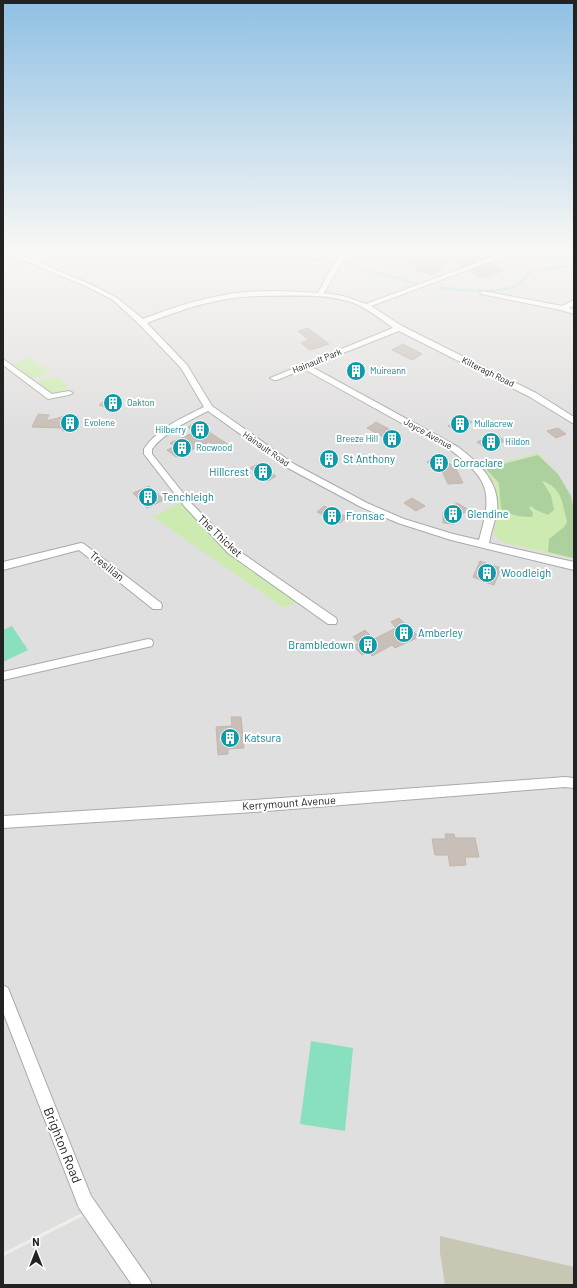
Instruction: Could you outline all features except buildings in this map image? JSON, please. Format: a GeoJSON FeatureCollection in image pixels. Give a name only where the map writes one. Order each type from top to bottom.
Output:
{"type":"FeatureCollection","features":[{"type":"Feature","properties":{"kind":"street","name":"Hainault Road"},"geometry":{"type":"LineString","coordinates":[[130,312],[142,322],[184,367],[209,408],[291,466],[364,505],[401,521],[483,545],[574,566]]}},
{"type":"Feature","properties":{"kind":"street"},"geometry":{"type":"LineString","coordinates":[[142,322],[172,312]]}},
{"type":"Feature","properties":{"kind":"street"},"geometry":{"type":"LineString","coordinates":[[375,312],[399,328]]}},
{"type":"Feature","properties":{"kind":"street","name":"Hainault Park"},"geometry":{"type":"LineString","coordinates":[[274,378],[399,328]]}},
{"type":"Feature","properties":{"kind":"street","name":"Kilteragh Road"},"geometry":{"type":"LineString","coordinates":[[399,328],[533,395],[574,421]]}},
{"type":"Feature","properties":{"kind":"street"},"geometry":{"type":"LineString","coordinates":[[3,361],[51,397],[69,393]]}},
{"type":"Feature","properties":{"kind":"street","name":"Joyce Avenue"},"geometry":{"type":"LineString","coordinates":[[304,366],[448,445],[467,458],[486,480],[492,498],[492,508],[483,545]]}},
{"type":"Feature","properties":{"kind":"street","name":"The Thicket"},"geometry":{"type":"LineString","coordinates":[[209,408],[180,422],[157,438],[150,444],[148,454],[188,506],[232,551],[332,622]]}},
{"type":"Feature","properties":{"kind":"street","name":"Tresilian"},"geometry":{"type":"LineString","coordinates":[[3,566],[81,546],[157,606]]}},
{"type":"Feature","properties":{"kind":"street"},"geometry":{"type":"LineString","coordinates":[[3,676],[148,643]]}},
{"type":"Feature","properties":{"kind":"street","name":"Kerrymount Avenue"},"geometry":{"type":"LineString","coordinates":[[3,822],[254,806],[565,782],[574,783]]}},
{"type":"Feature","properties":{"kind":"street","name":"Brighton Road"},"geometry":{"type":"LineString","coordinates":[[3,993],[85,1202],[143,1285]]}},
{"type":"Feature","properties":{"kind":"shaded area"},"geometry":{"type":"Polygon","coordinates":[[[3,312],[574,312],[574,1285],[144,1285],[90,1209],[3,1253],[3,312]]]}},
{"type":"Feature","properties":{"kind":"shaded area"},"geometry":{"type":"Polygon","coordinates":[[[83,1216],[134,1285],[3,1285],[3,1256],[83,1216]]]}},
{"type":"Feature","properties":{"kind":"shaded area"},"geometry":{"type":"Polygon","coordinates":[[[440,1236],[574,1267],[574,1285],[445,1285],[440,1253],[440,1236]]]}},
{"type":"Feature","properties":{"kind":"green space"},"geometry":{"type":"Polygon","coordinates":[[[28,358],[51,372],[39,377],[31,378],[14,364],[28,358]]]}},
{"type":"Feature","properties":{"kind":"green space"},"geometry":{"type":"Polygon","coordinates":[[[57,377],[68,385],[61,393],[57,394],[50,392],[38,383],[40,380],[57,377]]]}},
{"type":"Feature","properties":{"kind":"green space"},"geometry":{"type":"Polygon","coordinates":[[[538,453],[555,473],[574,539],[570,558],[502,542],[494,535],[498,511],[496,485],[481,468],[538,453]]]}},
{"type":"Feature","properties":{"kind":"green space"},"geometry":{"type":"Polygon","coordinates":[[[538,455],[558,474],[571,496],[574,510],[573,558],[548,552],[549,539],[564,527],[567,522],[558,492],[549,484],[542,481],[551,495],[554,510],[548,515],[531,506],[529,508],[533,513],[532,517],[516,516],[501,508],[499,483],[487,470],[487,468],[538,455]]]}},
{"type":"Feature","properties":{"kind":"green space"},"geometry":{"type":"Polygon","coordinates":[[[181,502],[215,540],[295,602],[284,608],[153,517],[181,502]]]}},
{"type":"Feature","properties":{"kind":"green space"},"geometry":{"type":"Polygon","coordinates":[[[12,626],[28,650],[3,662],[3,630],[12,626]]]}},
{"type":"Feature","properties":{"kind":"green space"},"geometry":{"type":"Polygon","coordinates":[[[311,1041],[353,1048],[345,1131],[300,1124],[311,1041]]]}},
{"type":"Feature","properties":{"kind":"place","name":"Muireann"},"geometry":{"type":"Point","coordinates":[356,371]}},
{"type":"Feature","properties":{"kind":"place","name":"Oakton"},"geometry":{"type":"Point","coordinates":[113,403]}},
{"type":"Feature","properties":{"kind":"place","name":"Evolene"},"geometry":{"type":"Point","coordinates":[70,423]}},
{"type":"Feature","properties":{"kind":"place","name":"Mullacrew"},"geometry":{"type":"Point","coordinates":[460,424]}},
{"type":"Feature","properties":{"kind":"place","name":"Hilberry"},"geometry":{"type":"Point","coordinates":[200,430]}},
{"type":"Feature","properties":{"kind":"place","name":"Breeze Hill"},"geometry":{"type":"Point","coordinates":[392,439]}},
{"type":"Feature","properties":{"kind":"place","name":"Hildon"},"geometry":{"type":"Point","coordinates":[491,442]}},
{"type":"Feature","properties":{"kind":"place","name":"Rocwood"},"geometry":{"type":"Point","coordinates":[182,448]}},
{"type":"Feature","properties":{"kind":"place","name":"St Anthony"},"geometry":{"type":"Point","coordinates":[329,459]}},
{"type":"Feature","properties":{"kind":"place","name":"Corraclare"},"geometry":{"type":"Point","coordinates":[439,463]}},
{"type":"Feature","properties":{"kind":"place","name":"Hillcrest"},"geometry":{"type":"Point","coordinates":[263,472]}},
{"type":"Feature","properties":{"kind":"place","name":"Tenchleigh"},"geometry":{"type":"Point","coordinates":[148,497]}},
{"type":"Feature","properties":{"kind":"place","name":"Glendine"},"geometry":{"type":"Point","coordinates":[453,514]}},
{"type":"Feature","properties":{"kind":"place","name":"Fronsac"},"geometry":{"type":"Point","coordinates":[332,516]}},
{"type":"Feature","properties":{"kind":"place","name":"Woodleigh"},"geometry":{"type":"Point","coordinates":[487,573]}},
{"type":"Feature","properties":{"kind":"place","name":"Amberley"},"geometry":{"type":"Point","coordinates":[404,633]}},
{"type":"Feature","properties":{"kind":"place","name":"Brambledown"},"geometry":{"type":"Point","coordinates":[368,645]}},
{"type":"Feature","properties":{"kind":"place","name":"Katsura"},"geometry":{"type":"Point","coordinates":[230,738]}}]}
